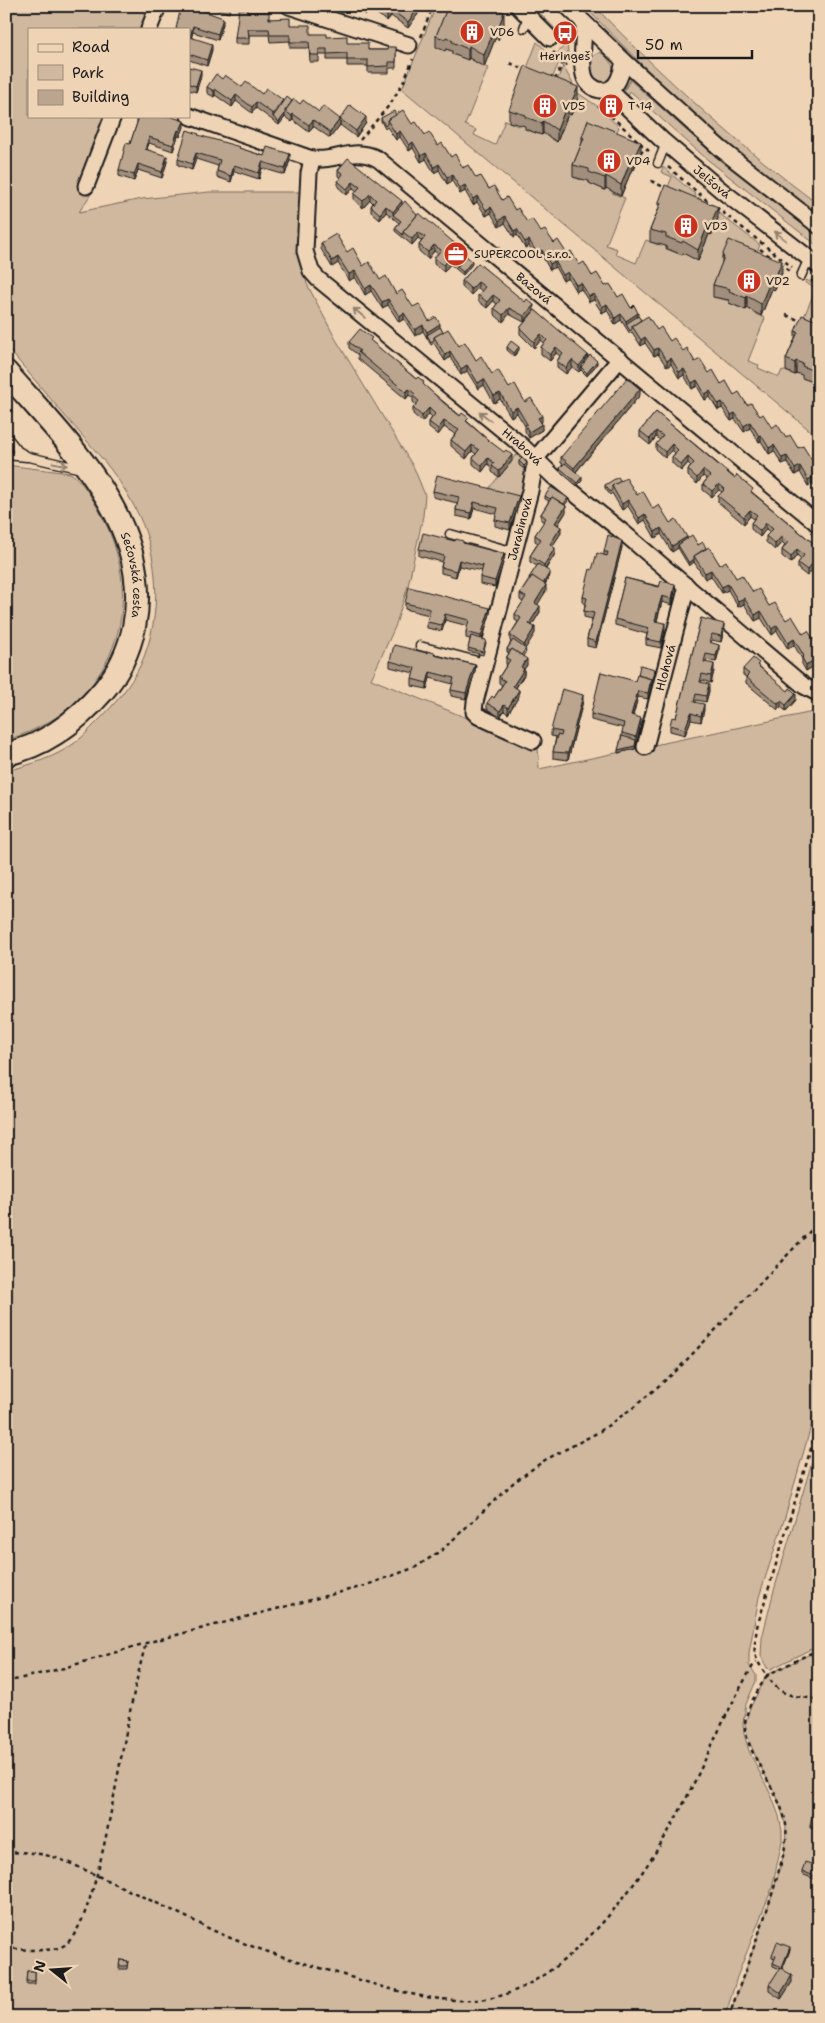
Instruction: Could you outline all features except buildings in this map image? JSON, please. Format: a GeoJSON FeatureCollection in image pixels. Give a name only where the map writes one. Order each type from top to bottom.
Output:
{"type":"FeatureCollection","features":[{"type":"Feature","properties":{"kind":"main road","name":"Sečovská cesta"},"geometry":{"type":"LineString","coordinates":[[6,372],[88,470],[116,515],[124,532],[134,563],[137,592],[137,606],[130,641],[117,672],[86,710],[59,731],[45,739],[6,754]]}},
{"type":"Feature","properties":{"kind":"street"},"geometry":{"type":"LineString","coordinates":[[149,28],[158,6]]}},
{"type":"Feature","properties":{"kind":"street"},"geometry":{"type":"LineString","coordinates":[[289,6],[415,46]]}},
{"type":"Feature","properties":{"kind":"street"},"geometry":{"type":"LineString","coordinates":[[518,6],[526,23],[550,38]]}},
{"type":"Feature","properties":{"kind":"street"},"geometry":{"type":"LineString","coordinates":[[567,6],[584,24],[721,149],[819,226]]}},
{"type":"Feature","properties":{"kind":"street","name":"Jelšová"},"geometry":{"type":"LineString","coordinates":[[584,24],[585,78],[592,87],[598,90],[609,90],[666,143],[721,190],[814,262]]}},
{"type":"Feature","properties":{"kind":"street"},"geometry":{"type":"LineString","coordinates":[[609,90],[617,83],[624,61]]}},
{"type":"Feature","properties":{"kind":"street","name":"Bazová"},"geometry":{"type":"LineString","coordinates":[[190,116],[312,159],[325,159],[356,153],[364,153],[378,159],[819,524]]}},
{"type":"Feature","properties":{"kind":"street"},"geometry":{"type":"LineString","coordinates":[[86,186],[113,118]]}},
{"type":"Feature","properties":{"kind":"street","name":"Hrabová"},"geometry":{"type":"LineString","coordinates":[[312,159],[305,251],[312,271],[318,279],[536,458],[553,476],[687,586],[804,686],[819,694]]}},
{"type":"Feature","properties":{"kind":"street"},"geometry":{"type":"LineString","coordinates":[[536,458],[620,359]]}},
{"type":"Feature","properties":{"kind":"street","name":"Jarabinová"},"geometry":{"type":"LineString","coordinates":[[533,741],[484,720],[474,712],[474,708],[531,488],[536,458]]}},
{"type":"Feature","properties":{"kind":"street","name":"Hlohová"},"geometry":{"type":"LineString","coordinates":[[645,747],[687,586]]}},
{"type":"Feature","properties":{"kind":"lane"},"geometry":{"type":"LineString","coordinates":[[655,162],[666,143]]}},
{"type":"Feature","properties":{"kind":"lane"},"geometry":{"type":"LineString","coordinates":[[798,276],[814,262]]}},
{"type":"Feature","properties":{"kind":"lane"},"geometry":{"type":"LineString","coordinates":[[6,436],[18,451],[29,457]]}},
{"type":"Feature","properties":{"kind":"lane"},"geometry":{"type":"LineString","coordinates":[[6,455],[29,457],[88,470]]}},
{"type":"Feature","properties":{"kind":"lane"},"geometry":{"type":"LineString","coordinates":[[450,534],[515,552]]}},
{"type":"Feature","properties":{"kind":"lane"},"geometry":{"type":"LineString","coordinates":[[420,646],[486,663]]}},
{"type":"Feature","properties":{"kind":"path"},"geometry":{"type":"LineString","coordinates":[[358,142],[391,103],[405,79],[415,46],[433,6]]}},
{"type":"Feature","properties":{"kind":"path"},"geometry":{"type":"LineString","coordinates":[[547,79],[554,82],[563,62]]}},
{"type":"Feature","properties":{"kind":"path"},"geometry":{"type":"LineString","coordinates":[[510,63],[533,73]]}},
{"type":"Feature","properties":{"kind":"path"},"geometry":{"type":"LineString","coordinates":[[618,131],[620,125]]}},
{"type":"Feature","properties":{"kind":"path"},"geometry":{"type":"LineString","coordinates":[[633,144],[655,162]]}},
{"type":"Feature","properties":{"kind":"path"},"geometry":{"type":"LineString","coordinates":[[651,181],[667,188]]}},
{"type":"Feature","properties":{"kind":"path"},"geometry":{"type":"LineString","coordinates":[[758,256],[762,244]]}},
{"type":"Feature","properties":{"kind":"path"},"geometry":{"type":"LineString","coordinates":[[760,249],[798,276]]}},
{"type":"Feature","properties":{"kind":"path"},"geometry":{"type":"LineString","coordinates":[[786,315],[802,322]]}},
{"type":"Feature","properties":{"kind":"path"},"geometry":{"type":"LineString","coordinates":[[6,1682],[64,1668],[146,1643],[364,1586],[416,1567],[442,1550],[513,1483],[545,1460],[599,1432],[634,1407],[676,1371],[819,1222]]}},
{"type":"Feature","properties":{"kind":"path"},"geometry":{"type":"LineString","coordinates":[[819,1422],[757,1627],[754,1652],[756,1661],[774,1685],[790,1696],[819,1700]]}},
{"type":"Feature","properties":{"kind":"path"},"geometry":{"type":"LineString","coordinates":[[6,1948],[36,1950],[53,1948],[65,1945],[76,1932],[97,1876],[136,1681],[146,1643]]}},
{"type":"Feature","properties":{"kind":"path"},"geometry":{"type":"LineString","coordinates":[[728,2017],[772,1896],[785,1850],[786,1825],[777,1797],[754,1754],[745,1724],[750,1708],[767,1675],[819,1649]]}},
{"type":"Feature","properties":{"kind":"path"},"geometry":{"type":"LineString","coordinates":[[810,1654],[819,1656]]}},
{"type":"Feature","properties":{"kind":"path"},"geometry":{"type":"LineString","coordinates":[[6,1853],[41,1854],[97,1876],[235,1941],[394,1990],[421,1996],[477,2000],[492,1998],[523,1987],[541,1978],[587,1940],[612,1912],[659,1847],[675,1820],[719,1733],[737,1691],[756,1661]]}},
{"type":"Feature","properties":{"kind":"green space"},"geometry":{"type":"Polygon","coordinates":[[[6,6],[150,6],[141,28],[28,28],[28,118],[104,118],[79,186],[93,191],[79,212],[142,199],[209,192],[302,192],[302,267],[307,284],[335,338],[414,468],[425,495],[423,516],[408,586],[395,627],[371,679],[538,747],[539,769],[813,712],[814,737],[819,747],[819,1398],[785,1517],[759,1597],[749,1653],[749,1665],[756,1675],[756,1681],[746,1704],[743,1723],[744,1734],[749,1751],[772,1797],[779,1816],[782,1841],[772,1888],[737,1977],[725,2017],[6,2017],[6,771],[43,760],[69,747],[79,740],[121,696],[137,672],[148,645],[153,625],[156,584],[149,544],[143,524],[127,494],[102,459],[6,346],[6,6]]]}},
{"type":"Feature","properties":{"kind":"green space"},"geometry":{"type":"Polygon","coordinates":[[[436,6],[450,6],[445,51],[446,49],[453,52],[452,54],[468,60],[469,58],[488,68],[465,125],[476,130],[474,135],[495,145],[505,120],[518,126],[519,124],[526,126],[525,129],[541,135],[543,133],[557,141],[568,114],[571,115],[557,81],[563,66],[578,93],[597,106],[619,127],[615,136],[573,177],[581,180],[583,178],[589,181],[589,183],[605,190],[606,188],[613,190],[612,193],[625,198],[606,245],[617,249],[615,254],[636,263],[646,240],[658,245],[660,243],[666,246],[666,249],[682,255],[683,253],[698,261],[709,234],[712,235],[718,219],[698,202],[698,197],[760,245],[756,254],[713,297],[730,301],[729,303],[745,310],[747,308],[753,310],[753,313],[765,318],[748,361],[759,365],[758,368],[779,377],[782,370],[795,375],[796,373],[803,375],[802,378],[819,384],[819,438],[402,89],[436,6]]]}},
{"type":"Feature","properties":{"kind":"green space"},"geometry":{"type":"Polygon","coordinates":[[[584,6],[594,6],[702,110],[819,205],[819,215],[746,158],[677,100],[584,6]]]}},
{"type":"Feature","properties":{"kind":"green space"},"geometry":{"type":"Polygon","coordinates":[[[542,15],[567,41],[568,53],[565,57],[562,58],[557,54],[563,47],[539,19],[542,15]]]}},
{"type":"Feature","properties":{"kind":"green space"},"geometry":{"type":"Polygon","coordinates":[[[537,42],[559,62],[552,79],[527,68],[537,42]]]}},
{"type":"Feature","properties":{"kind":"green space"},"geometry":{"type":"Polygon","coordinates":[[[600,52],[611,64],[614,74],[608,81],[602,83],[593,75],[591,68],[592,57],[600,52]]]}},
{"type":"Feature","properties":{"kind":"green space"},"geometry":{"type":"Polygon","coordinates":[[[630,80],[715,156],[819,237],[819,247],[708,160],[630,91],[627,99],[623,93],[630,80]]]}},
{"type":"Feature","properties":{"kind":"green space"},"geometry":{"type":"Polygon","coordinates":[[[663,167],[696,195],[694,198],[668,187],[672,177],[661,172],[663,167]]]}},
{"type":"Feature","properties":{"kind":"green space"},"geometry":{"type":"Polygon","coordinates":[[[807,280],[819,289],[819,325],[803,319],[816,288],[805,283],[807,280]]]}},
{"type":"Feature","properties":{"kind":"green space"},"geometry":{"type":"Polygon","coordinates":[[[520,454],[529,463],[523,501],[487,491],[515,456],[520,454]]]}},
{"type":"Feature","properties":{"kind":"green space"},"geometry":{"type":"Polygon","coordinates":[[[6,465],[70,473],[80,482],[90,495],[105,522],[118,557],[122,591],[120,624],[110,655],[93,683],[70,707],[41,726],[6,740],[6,465]]]}},
{"type":"Feature","properties":{"kind":"green space"},"geometry":{"type":"Polygon","coordinates":[[[819,1438],[819,1645],[771,1669],[767,1668],[761,1656],[762,1638],[819,1438]]]}},
{"type":"Feature","properties":{"kind":"green space"},"geometry":{"type":"Polygon","coordinates":[[[819,1653],[819,2017],[729,2017],[772,1896],[785,1850],[786,1825],[777,1797],[758,1762],[748,1738],[745,1724],[750,1708],[767,1675],[810,1654],[815,1655],[819,1653]]]}},
{"type":"Feature","properties":{"kind":"place","name":"VD6"},"geometry":{"type":"Point","coordinates":[472,32]}},
{"type":"Feature","properties":{"kind":"place","name":"Heringeš"},"geometry":{"type":"Point","coordinates":[565,33]}},
{"type":"Feature","properties":{"kind":"place","name":"VD5"},"geometry":{"type":"Point","coordinates":[545,106]}},
{"type":"Feature","properties":{"kind":"place","name":"T 14"},"geometry":{"type":"Point","coordinates":[611,106]}},
{"type":"Feature","properties":{"kind":"place","name":"VD4"},"geometry":{"type":"Point","coordinates":[609,161]}},
{"type":"Feature","properties":{"kind":"place","name":"VD3"},"geometry":{"type":"Point","coordinates":[686,226]}},
{"type":"Feature","properties":{"kind":"place","name":"SUPERCOOL s.r.o."},"geometry":{"type":"Point","coordinates":[456,254]}},
{"type":"Feature","properties":{"kind":"place","name":"VD2"},"geometry":{"type":"Point","coordinates":[749,281]}}]}
